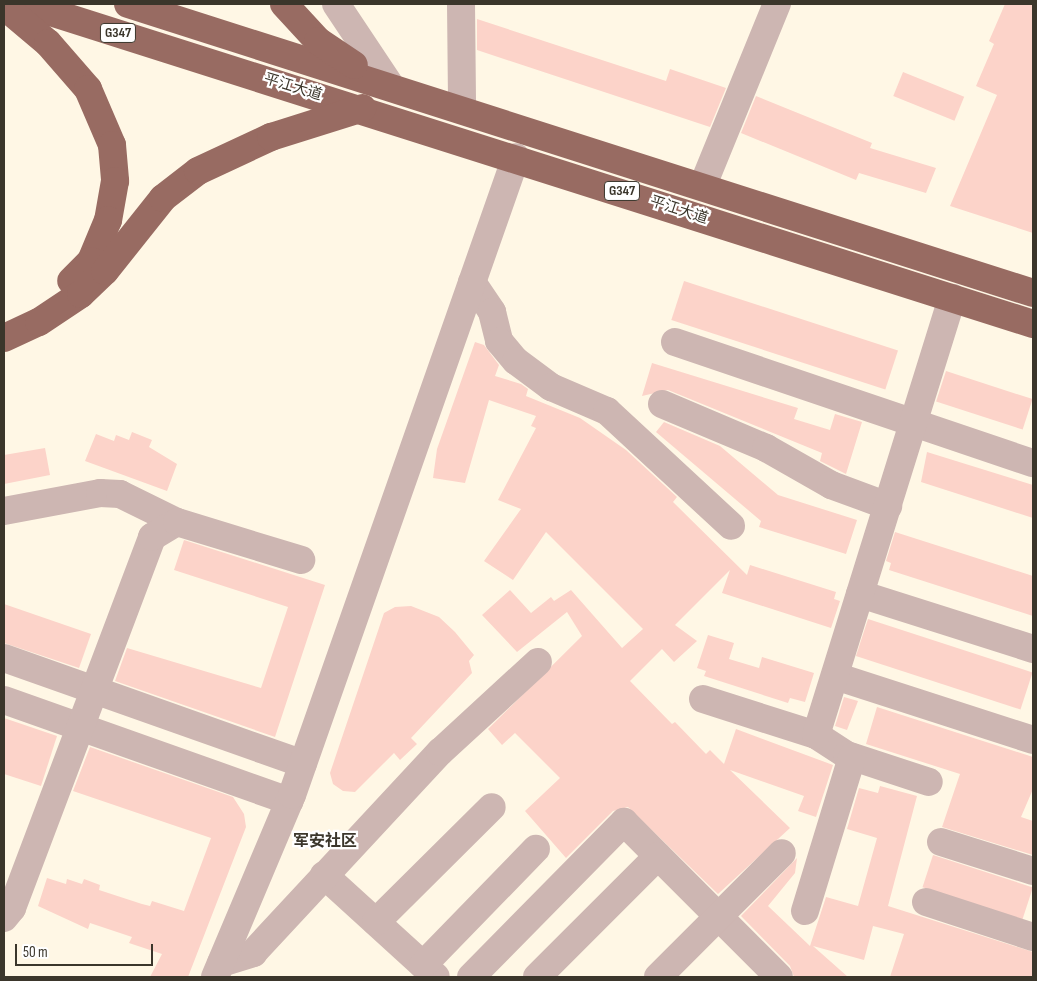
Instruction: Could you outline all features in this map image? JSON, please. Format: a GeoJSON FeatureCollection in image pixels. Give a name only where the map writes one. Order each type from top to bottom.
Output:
{"type":"FeatureCollection","features":[{"type":"Feature","properties":{"kind":"highway","name":"平江大道"},"geometry":{"type":"LineString","coordinates":[[25,4],[363,108],[1033,324]]}},
{"type":"Feature","properties":{"kind":"highway","name":"平江大道"},"geometry":{"type":"LineString","coordinates":[[128,4],[462,108],[1033,293]]}},
{"type":"Feature","properties":{"kind":"highway"},"geometry":{"type":"LineString","coordinates":[[284,4],[318,41],[385,84]]}},
{"type":"Feature","properties":{"kind":"highway"},"geometry":{"type":"LineString","coordinates":[[4,6],[48,43],[88,90],[103,115],[115,161],[108,220],[91,261],[51,296],[4,320]]}},
{"type":"Feature","properties":{"kind":"highway"},"geometry":{"type":"LineString","coordinates":[[4,338],[39,322],[81,294],[105,272],[157,204],[198,172],[271,137],[363,108]]}},
{"type":"Feature","properties":{"kind":"street"},"geometry":{"type":"LineString","coordinates":[[336,4],[385,84]]}},
{"type":"Feature","properties":{"kind":"street"},"geometry":{"type":"LineString","coordinates":[[461,4],[462,108]]}},
{"type":"Feature","properties":{"kind":"street"},"geometry":{"type":"LineString","coordinates":[[703,185],[777,4]]}},
{"type":"Feature","properties":{"kind":"street"},"geometry":{"type":"LineString","coordinates":[[218,970],[290,801],[516,157]]}},
{"type":"Feature","properties":{"kind":"street"},"geometry":{"type":"LineString","coordinates":[[472,282],[492,312],[500,341],[516,361],[551,387],[607,411],[731,526]]}},
{"type":"Feature","properties":{"kind":"street"},"geometry":{"type":"LineString","coordinates":[[816,735],[952,298]]}},
{"type":"Feature","properties":{"kind":"street"},"geometry":{"type":"LineString","coordinates":[[675,342],[1033,464]]}},
{"type":"Feature","properties":{"kind":"street"},"geometry":{"type":"LineString","coordinates":[[662,404],[766,448],[831,485],[888,506]]}},
{"type":"Feature","properties":{"kind":"street"},"geometry":{"type":"LineString","coordinates":[[4,511],[87,494],[113,494],[177,522],[300,560]]}},
{"type":"Feature","properties":{"kind":"street"},"geometry":{"type":"LineString","coordinates":[[4,918],[12,908],[95,690],[148,543],[177,522]]}},
{"type":"Feature","properties":{"kind":"street"},"geometry":{"type":"LineString","coordinates":[[860,594],[1033,649]]}},
{"type":"Feature","properties":{"kind":"street"},"geometry":{"type":"LineString","coordinates":[[4,658],[303,764]]}},
{"type":"Feature","properties":{"kind":"street"},"geometry":{"type":"LineString","coordinates":[[218,970],[253,953],[440,752],[538,662]]}},
{"type":"Feature","properties":{"kind":"street"},"geometry":{"type":"LineString","coordinates":[[835,676],[1033,740]]}},
{"type":"Feature","properties":{"kind":"street"},"geometry":{"type":"LineString","coordinates":[[703,699],[816,735],[852,756],[929,782]]}},
{"type":"Feature","properties":{"kind":"street"},"geometry":{"type":"LineString","coordinates":[[4,700],[290,801]]}},
{"type":"Feature","properties":{"kind":"street"},"geometry":{"type":"LineString","coordinates":[[805,911],[852,756]]}},
{"type":"Feature","properties":{"kind":"street"},"geometry":{"type":"LineString","coordinates":[[376,922],[492,807]]}},
{"type":"Feature","properties":{"kind":"street"},"geometry":{"type":"LineString","coordinates":[[471,977],[624,822],[779,977]]}},
{"type":"Feature","properties":{"kind":"street"},"geometry":{"type":"LineString","coordinates":[[941,842],[1033,871]]}},
{"type":"Feature","properties":{"kind":"street"},"geometry":{"type":"LineString","coordinates":[[324,875],[429,971],[536,849]]}},
{"type":"Feature","properties":{"kind":"street"},"geometry":{"type":"LineString","coordinates":[[658,977],[782,852]]}},
{"type":"Feature","properties":{"kind":"street"},"geometry":{"type":"LineString","coordinates":[[537,977],[658,856]]}},
{"type":"Feature","properties":{"kind":"street"},"geometry":{"type":"LineString","coordinates":[[926,902],[1033,937]]}},
{"type":"Feature","properties":{"kind":"building"},"geometry":{"type":"Polygon","coordinates":[[[1005,4],[1033,4],[1033,233],[950,206],[997,95],[976,86],[994,44],[989,41],[1005,4]]]}},
{"type":"Feature","properties":{"kind":"building"},"geometry":{"type":"Polygon","coordinates":[[[477,19],[666,81],[670,69],[726,88],[710,127],[477,50],[477,19]]]}},
{"type":"Feature","properties":{"kind":"building"},"geometry":{"type":"Polygon","coordinates":[[[903,72],[964,97],[954,121],[893,96],[903,72]]]}},
{"type":"Feature","properties":{"kind":"building"},"geometry":{"type":"Polygon","coordinates":[[[756,96],[872,143],[870,148],[936,168],[926,193],[859,173],[856,180],[741,133],[756,96]]]}},
{"type":"Feature","properties":{"kind":"building"},"geometry":{"type":"Polygon","coordinates":[[[684,281],[898,351],[885,390],[671,320],[684,281]]]}},
{"type":"Feature","properties":{"kind":"building"},"geometry":{"type":"Polygon","coordinates":[[[475,342],[484,345],[499,365],[495,376],[521,384],[528,389],[526,396],[580,418],[626,450],[677,497],[673,502],[747,575],[750,565],[836,592],[834,599],[840,601],[831,628],[722,593],[730,570],[675,625],[697,641],[674,662],[662,649],[630,681],[672,724],[675,722],[706,754],[710,750],[724,764],[736,729],[833,765],[816,817],[798,811],[804,796],[730,770],[790,828],[718,894],[628,807],[613,811],[566,858],[525,811],[560,778],[515,733],[502,745],[488,729],[582,636],[567,612],[517,652],[482,615],[510,590],[531,613],[551,597],[554,601],[571,590],[622,648],[643,629],[546,532],[513,580],[484,561],[521,509],[498,500],[536,428],[531,426],[536,416],[489,400],[465,483],[433,478],[437,449],[475,342]]]}},
{"type":"Feature","properties":{"kind":"building"},"geometry":{"type":"Polygon","coordinates":[[[652,363],[798,408],[794,419],[830,430],[835,414],[862,422],[846,474],[820,461],[822,453],[668,390],[642,396],[652,363]]]}},
{"type":"Feature","properties":{"kind":"building"},"geometry":{"type":"Polygon","coordinates":[[[946,371],[1033,399],[1023,430],[936,401],[946,371]]]}},
{"type":"Feature","properties":{"kind":"building"},"geometry":{"type":"Polygon","coordinates":[[[664,422],[720,446],[778,495],[857,520],[846,554],[759,527],[761,521],[656,432],[664,422]]]}},
{"type":"Feature","properties":{"kind":"building"},"geometry":{"type":"Polygon","coordinates":[[[132,432],[152,440],[149,447],[177,464],[167,491],[85,461],[96,434],[114,441],[116,435],[129,440],[132,432]]]}},
{"type":"Feature","properties":{"kind":"building"},"geometry":{"type":"Polygon","coordinates":[[[45,448],[50,475],[4,484],[4,455],[45,448]]]}},
{"type":"Feature","properties":{"kind":"building"},"geometry":{"type":"Polygon","coordinates":[[[927,452],[1033,485],[1033,518],[921,482],[927,452]]]}},
{"type":"Feature","properties":{"kind":"building"},"geometry":{"type":"Polygon","coordinates":[[[895,532],[1033,576],[1033,616],[889,570],[891,563],[886,561],[895,532]]]}},
{"type":"Feature","properties":{"kind":"building"},"geometry":{"type":"Polygon","coordinates":[[[184,540],[325,585],[275,737],[115,681],[127,648],[261,688],[288,607],[174,570],[184,540]]]}},
{"type":"Feature","properties":{"kind":"building"},"geometry":{"type":"Polygon","coordinates":[[[4,604],[91,634],[79,668],[4,643],[4,604]]]}},
{"type":"Feature","properties":{"kind":"building"},"geometry":{"type":"Polygon","coordinates":[[[411,606],[439,617],[455,632],[474,655],[469,661],[472,673],[411,738],[417,744],[400,760],[394,753],[355,792],[343,791],[333,784],[330,773],[384,613],[395,607],[411,606]]]}},
{"type":"Feature","properties":{"kind":"building"},"geometry":{"type":"Polygon","coordinates":[[[868,619],[1033,672],[1020,710],[856,656],[868,619]]]}},
{"type":"Feature","properties":{"kind":"building"},"geometry":{"type":"Polygon","coordinates":[[[708,635],[734,643],[729,659],[759,668],[762,657],[814,673],[805,702],[790,698],[788,703],[704,676],[706,671],[697,668],[708,635]]]}},
{"type":"Feature","properties":{"kind":"building"},"geometry":{"type":"Polygon","coordinates":[[[844,697],[858,701],[847,730],[835,726],[844,697]]]}},
{"type":"Feature","properties":{"kind":"building"},"geometry":{"type":"Polygon","coordinates":[[[877,707],[1033,757],[1033,789],[1021,817],[1033,821],[1033,855],[942,827],[960,774],[866,744],[877,707]]]}},
{"type":"Feature","properties":{"kind":"building"},"geometry":{"type":"Polygon","coordinates":[[[4,718],[57,736],[41,786],[4,774],[4,718]]]}},
{"type":"Feature","properties":{"kind":"building"},"geometry":{"type":"Polygon","coordinates":[[[90,747],[233,797],[244,814],[246,827],[188,977],[150,977],[162,954],[129,943],[132,937],[90,923],[88,929],[38,906],[47,878],[66,884],[67,879],[82,884],[84,879],[100,885],[99,890],[142,904],[150,906],[152,901],[184,911],[211,838],[73,791],[90,747]]]}},
{"type":"Feature","properties":{"kind":"building"},"geometry":{"type":"Polygon","coordinates":[[[880,786],[917,796],[888,906],[1033,952],[1033,977],[890,977],[904,934],[873,926],[864,960],[813,946],[848,977],[794,977],[790,966],[741,916],[797,858],[795,873],[768,906],[810,946],[826,897],[858,906],[877,838],[847,829],[859,788],[878,793],[880,786]]]}},
{"type":"Feature","properties":{"kind":"building"},"geometry":{"type":"Polygon","coordinates":[[[933,855],[1033,887],[1022,920],[922,887],[933,855]]]}},
{"type":"Feature","properties":{"kind":"district","name":"军安社区"},"geometry":{"type":"Point","coordinates":[325,842]}}]}
